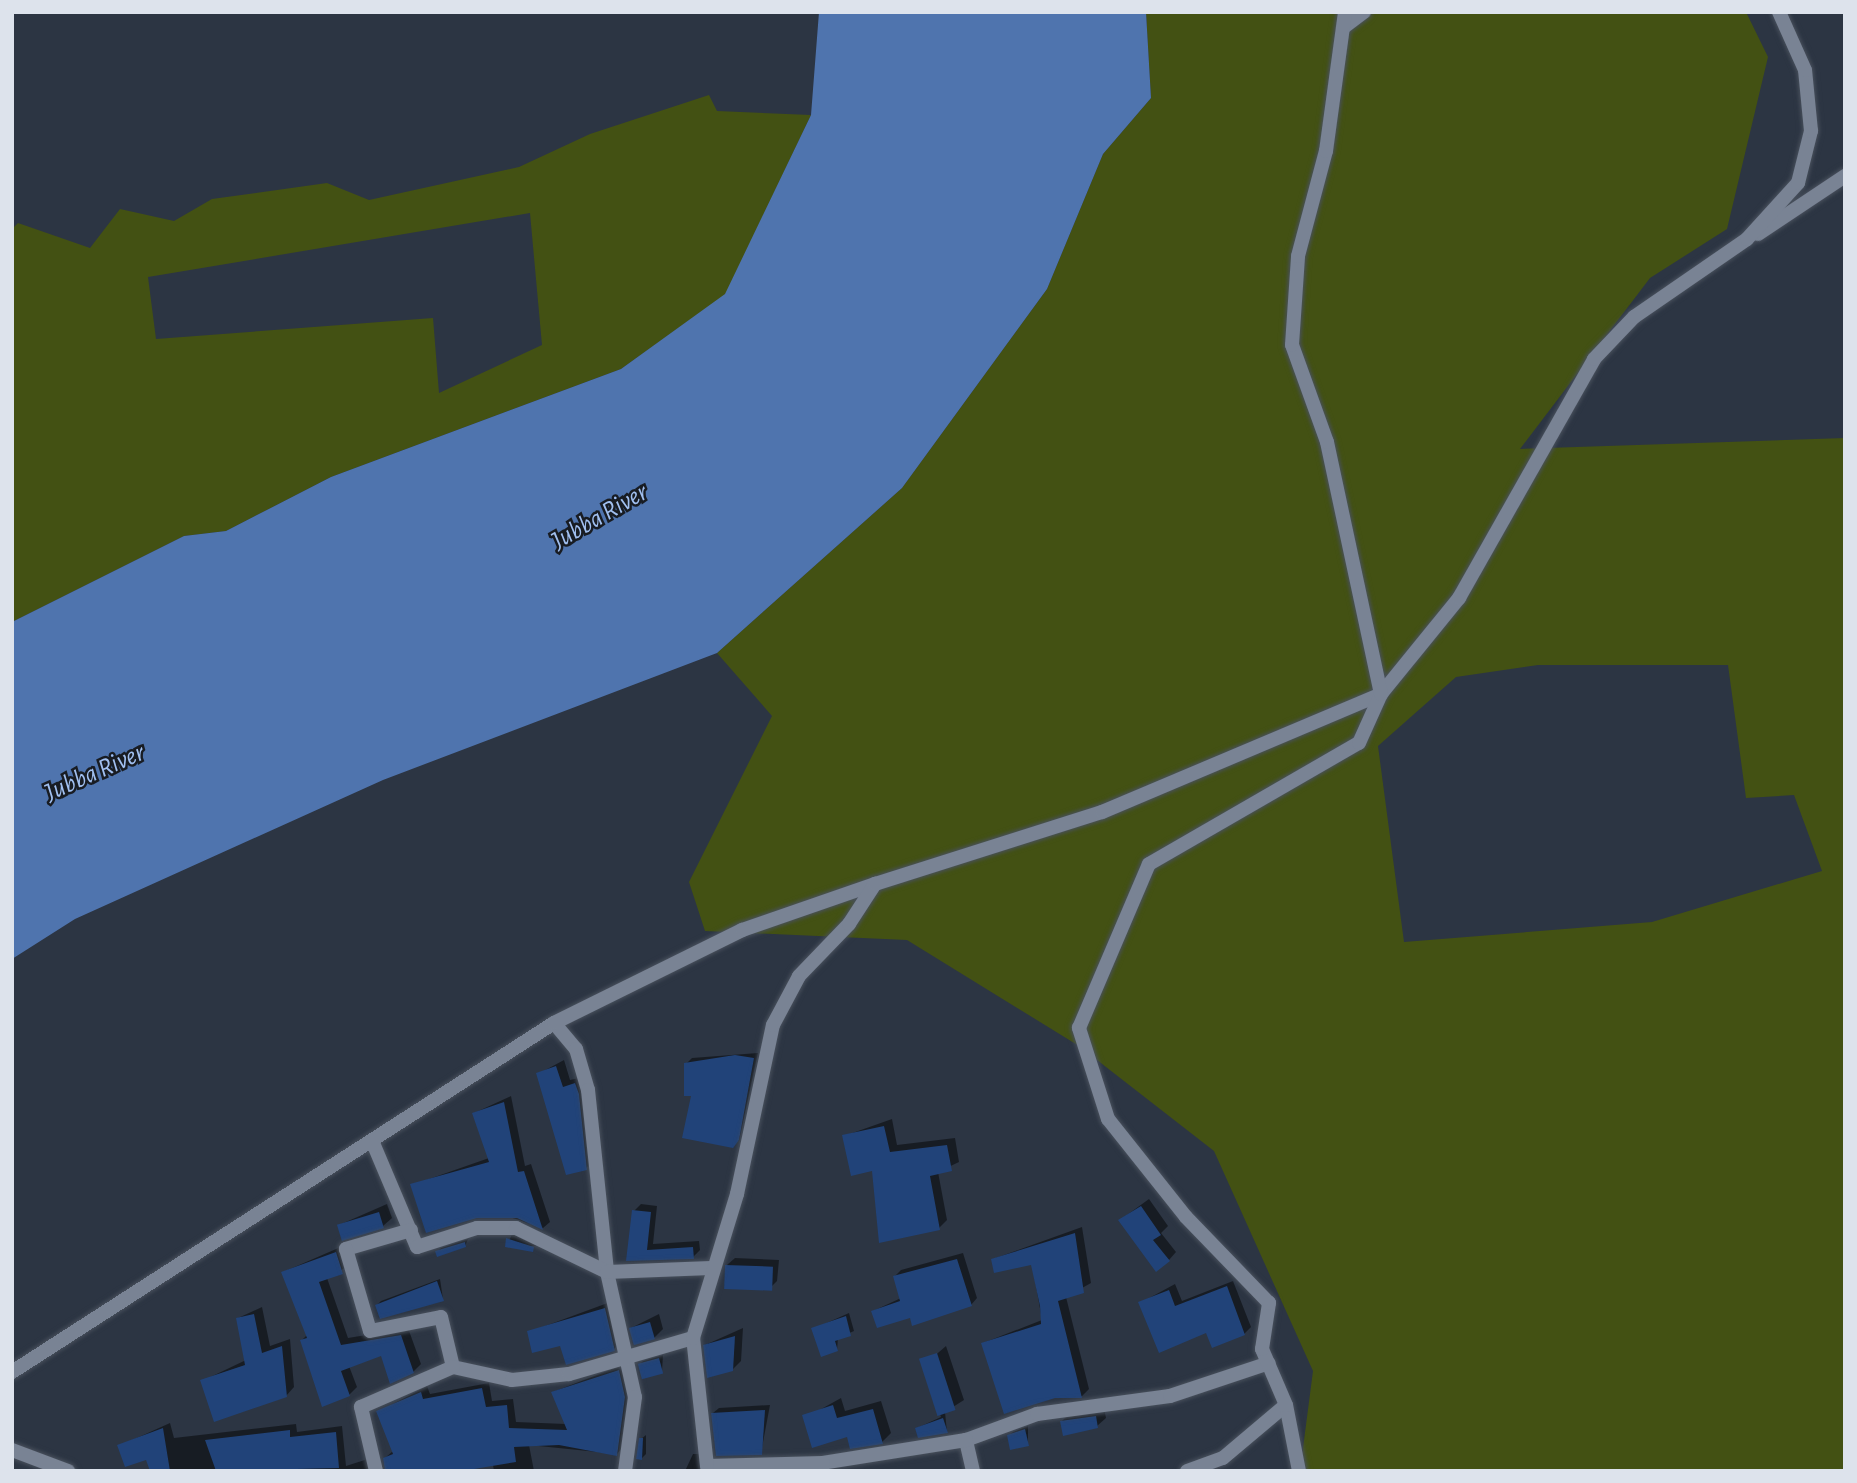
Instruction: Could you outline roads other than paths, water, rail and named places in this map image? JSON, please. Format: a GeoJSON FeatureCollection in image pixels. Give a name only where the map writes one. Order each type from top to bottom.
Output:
{"type":"FeatureCollection","features":[{"type":"Feature","properties":{"kind":"street"},"geometry":{"type":"LineString","coordinates":[[1364,12],[1344,20],[1326,151],[1298,256],[1292,345],[1327,442],[1381,694]]}},
{"type":"Feature","properties":{"kind":"street"},"geometry":{"type":"LineString","coordinates":[[1747,239],[1798,183],[1811,131],[1805,70],[1779,12]]}},
{"type":"Feature","properties":{"kind":"street"},"geometry":{"type":"LineString","coordinates":[[1299,1471],[1286,1405],[1262,1349],[1269,1303],[1186,1217],[1108,1119],[1079,1028],[1149,864],[1359,743],[1381,694],[1459,597],[1594,359],[1634,317],[1845,176]]}},
{"type":"Feature","properties":{"kind":"street"},"geometry":{"type":"LineString","coordinates":[[12,1372],[373,1143],[554,1023],[743,930],[875,884],[1102,812],[1381,694]]}},
{"type":"Feature","properties":{"kind":"street"},"geometry":{"type":"LineString","coordinates":[[875,884],[849,924],[799,976],[773,1025],[737,1194],[711,1268],[693,1338],[706,1466],[823,1463],[966,1440],[1037,1413],[1170,1395],[1269,1363]]}},
{"type":"Feature","properties":{"kind":"street"},"geometry":{"type":"LineString","coordinates":[[554,1023],[576,1049],[588,1090],[607,1272],[635,1398],[625,1471]]}},
{"type":"Feature","properties":{"kind":"street"},"geometry":{"type":"LineString","coordinates":[[373,1143],[417,1247],[477,1228],[532,1231],[607,1272],[711,1268]]}},
{"type":"Feature","properties":{"kind":"street"},"geometry":{"type":"LineString","coordinates":[[411,1230],[346,1249],[370,1331],[441,1317],[453,1367]]}},
{"type":"Feature","properties":{"kind":"street"},"geometry":{"type":"LineString","coordinates":[[376,1471],[360,1407],[453,1367],[512,1380],[569,1374],[693,1338]]}},
{"type":"Feature","properties":{"kind":"street"},"geometry":{"type":"LineString","coordinates":[[1187,1471],[1223,1458],[1286,1405]]}},
{"type":"Feature","properties":{"kind":"street"},"geometry":{"type":"LineString","coordinates":[[966,1440],[973,1471]]}},
{"type":"Feature","properties":{"kind":"street"},"geometry":{"type":"LineString","coordinates":[[12,1450],[68,1471]]}},
{"type":"Feature","properties":{"kind":"water","name":"Jubba River"},"geometry":{"type":"Polygon","coordinates":[[[819,12],[1146,12],[1151,98],[1103,154],[1047,289],[902,488],[717,653],[383,780],[75,919],[12,959],[12,622],[184,536],[226,531],[331,477],[621,369],[725,294],[811,115],[819,12]]]}}]}
